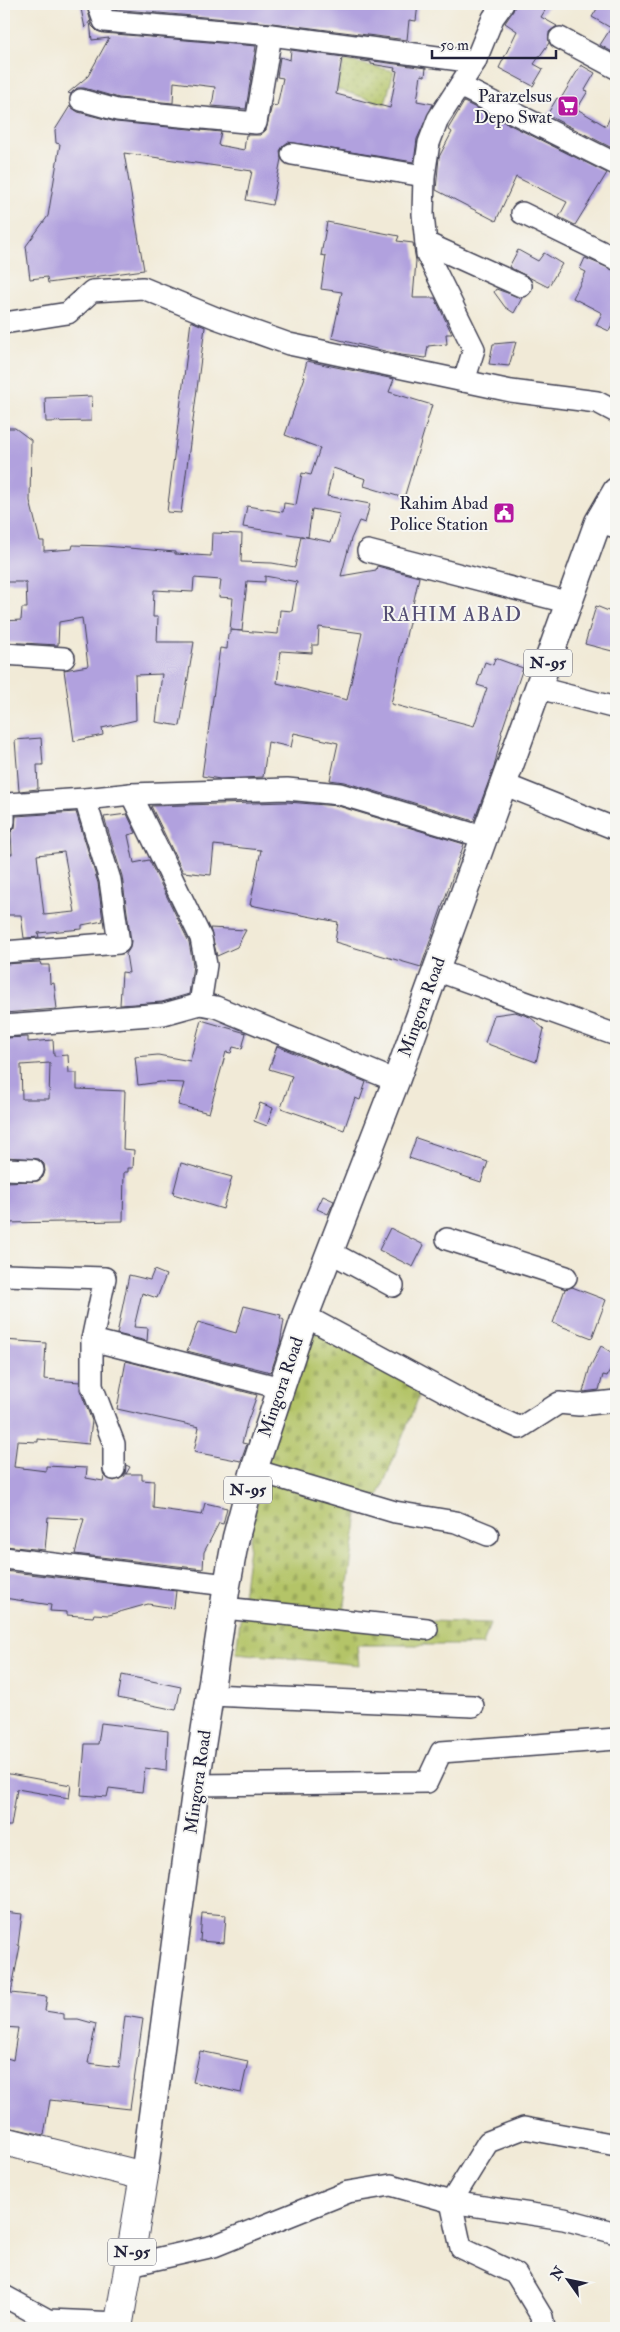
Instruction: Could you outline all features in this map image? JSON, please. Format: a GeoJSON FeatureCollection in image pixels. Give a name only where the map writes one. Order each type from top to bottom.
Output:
{"type":"FeatureCollection","features":[{"type":"Feature","properties":{"kind":"highway"},"geometry":{"type":"LineString","coordinates":[[4,2141],[144,2176]]}},
{"type":"Feature","properties":{"kind":"highway","name":"Mingora Road"},"geometry":{"type":"LineString","coordinates":[[119,2325],[144,2176]]}},
{"type":"Feature","properties":{"kind":"main road","name":"Mingora Road"},"geometry":{"type":"LineString","coordinates":[[144,2176],[196,1785],[236,1538],[254,1470],[305,1316],[396,1081],[483,837],[570,604],[607,525],[616,491]]}},
{"type":"Feature","properties":{"kind":"street"},"geometry":{"type":"LineString","coordinates":[[98,4],[104,21],[271,35],[475,62]]}},
{"type":"Feature","properties":{"kind":"street"},"geometry":{"type":"LineString","coordinates":[[464,381],[474,348],[427,254],[423,214],[424,176],[429,143],[438,119],[475,62],[493,18],[503,4]]}},
{"type":"Feature","properties":{"kind":"street"},"geometry":{"type":"LineString","coordinates":[[81,100],[117,110],[256,123],[271,35]]}},
{"type":"Feature","properties":{"kind":"street"},"geometry":{"type":"LineString","coordinates":[[560,38],[616,68]]}},
{"type":"Feature","properties":{"kind":"street"},"geometry":{"type":"LineString","coordinates":[[460,86],[616,164]]}},
{"type":"Feature","properties":{"kind":"street"},"geometry":{"type":"LineString","coordinates":[[292,154],[424,176]]}},
{"type":"Feature","properties":{"kind":"street"},"geometry":{"type":"LineString","coordinates":[[522,213],[616,259]]}},
{"type":"Feature","properties":{"kind":"street"},"geometry":{"type":"LineString","coordinates":[[426,243],[521,286]]}},
{"type":"Feature","properties":{"kind":"street"},"geometry":{"type":"LineString","coordinates":[[4,324],[68,313],[92,291],[143,288],[216,318],[289,344],[511,391],[597,402],[616,412]]}},
{"type":"Feature","properties":{"kind":"street"},"geometry":{"type":"LineString","coordinates":[[368,552],[570,604]]}},
{"type":"Feature","properties":{"kind":"street"},"geometry":{"type":"LineString","coordinates":[[4,654],[64,658]]}},
{"type":"Feature","properties":{"kind":"street"},"geometry":{"type":"LineString","coordinates":[[539,688],[616,708]]}},
{"type":"Feature","properties":{"kind":"street"},"geometry":{"type":"LineString","coordinates":[[503,784],[616,829]]}},
{"type":"Feature","properties":{"kind":"street"},"geometry":{"type":"LineString","coordinates":[[4,822],[4,805],[8,804],[130,794],[287,789],[340,794],[483,837]]}},
{"type":"Feature","properties":{"kind":"street"},"geometry":{"type":"LineString","coordinates":[[130,794],[201,938],[206,965],[200,1004]]}},
{"type":"Feature","properties":{"kind":"street"},"geometry":{"type":"LineString","coordinates":[[4,952],[119,942],[110,880],[84,799]]}},
{"type":"Feature","properties":{"kind":"street"},"geometry":{"type":"LineString","coordinates":[[436,970],[616,1035]]}},
{"type":"Feature","properties":{"kind":"street"},"geometry":{"type":"LineString","coordinates":[[4,1026],[164,1014],[200,1004],[216,1007],[396,1081]]}},
{"type":"Feature","properties":{"kind":"street"},"geometry":{"type":"LineString","coordinates":[[4,1169],[33,1170]]}},
{"type":"Feature","properties":{"kind":"street"},"geometry":{"type":"LineString","coordinates":[[447,1239],[566,1277]]}},
{"type":"Feature","properties":{"kind":"street"},"geometry":{"type":"LineString","coordinates":[[330,1252],[393,1286]]}},
{"type":"Feature","properties":{"kind":"street"},"geometry":{"type":"LineString","coordinates":[[4,1274],[105,1278],[92,1340],[92,1386],[114,1444],[114,1469]]}},
{"type":"Feature","properties":{"kind":"street"},"geometry":{"type":"LineString","coordinates":[[305,1316],[476,1408],[520,1428],[559,1403],[579,1405],[616,1401]]}},
{"type":"Feature","properties":{"kind":"street"},"geometry":{"type":"LineString","coordinates":[[92,1340],[281,1388]]}},
{"type":"Feature","properties":{"kind":"street"},"geometry":{"type":"LineString","coordinates":[[254,1470],[395,1512],[456,1522],[488,1535]]}},
{"type":"Feature","properties":{"kind":"street"},"geometry":{"type":"LineString","coordinates":[[4,1558],[226,1597],[427,1628]]}},
{"type":"Feature","properties":{"kind":"street"},"geometry":{"type":"LineString","coordinates":[[211,1694],[473,1706]]}},
{"type":"Feature","properties":{"kind":"street"},"geometry":{"type":"LineString","coordinates":[[196,1785],[428,1782],[441,1752],[616,1739]]}},
{"type":"Feature","properties":{"kind":"street"},"geometry":{"type":"LineString","coordinates":[[546,2328],[542,2317],[516,2274],[461,2248],[451,2202],[488,2142],[524,2128],[616,2145]]}},
{"type":"Feature","properties":{"kind":"street"},"geometry":{"type":"LineString","coordinates":[[130,2264],[214,2246],[348,2192],[391,2185],[451,2202],[564,2219],[616,2233]]}},
{"type":"Feature","properties":{"kind":"street"},"geometry":{"type":"LineString","coordinates":[[4,2296],[48,2320],[119,2325]]}},
{"type":"Feature","properties":{"kind":"green space"},"geometry":{"type":"Polygon","coordinates":[[[345,60],[394,71],[385,104],[336,89],[345,60]]]}},
{"type":"Feature","properties":{"kind":"green space"},"geometry":{"type":"Polygon","coordinates":[[[305,1316],[424,1384],[378,1497],[360,1500],[343,1618],[490,1623],[483,1645],[357,1645],[359,1665],[236,1653],[252,1523],[305,1316]]]}},
{"type":"Feature","properties":{"kind":"building"},"geometry":{"type":"Polygon","coordinates":[[[80,4],[86,4],[92,26],[97,31],[103,33],[256,46],[246,109],[212,106],[215,87],[174,82],[173,103],[119,98],[84,88],[77,88],[71,94],[68,93],[88,76],[109,38],[92,40],[90,21],[85,28],[80,4]]]}},
{"type":"Feature","properties":{"kind":"building"},"geometry":{"type":"Polygon","coordinates":[[[111,4],[158,6],[158,4],[418,4],[416,21],[409,20],[407,40],[272,23],[113,9],[111,4]]]}},
{"type":"Feature","properties":{"kind":"building"},"geometry":{"type":"Polygon","coordinates":[[[515,4],[549,4],[541,17],[557,26],[549,32],[549,43],[534,64],[543,69],[533,86],[499,68],[517,31],[505,23],[515,4]]]}},
{"type":"Feature","properties":{"kind":"building"},"geometry":{"type":"Polygon","coordinates":[[[600,4],[616,4],[616,54],[600,45],[611,28],[592,17],[600,4]]]}},
{"type":"Feature","properties":{"kind":"building"},"geometry":{"type":"Polygon","coordinates":[[[291,50],[426,68],[425,76],[421,75],[417,101],[433,104],[417,139],[414,162],[288,142],[280,151],[281,159],[272,205],[246,200],[252,171],[124,153],[144,270],[48,283],[47,277],[30,279],[26,246],[48,216],[60,144],[56,143],[55,130],[70,106],[78,112],[116,122],[221,132],[218,145],[244,150],[246,135],[260,135],[266,130],[272,105],[277,106],[283,78],[277,77],[280,57],[290,60],[291,50]],[[342,58],[336,94],[390,108],[397,71],[394,70],[395,68],[371,64],[371,62],[342,58]]]}},
{"type":"Feature","properties":{"kind":"building"},"geometry":{"type":"Polygon","coordinates":[[[581,65],[595,73],[585,90],[588,91],[577,109],[606,126],[616,104],[616,150],[547,115],[557,98],[560,100],[581,65]]]}},
{"type":"Feature","properties":{"kind":"building"},"geometry":{"type":"Polygon","coordinates":[[[464,102],[607,173],[575,225],[559,217],[567,202],[516,177],[496,221],[436,190],[439,157],[452,132],[448,129],[464,102]]]}},
{"type":"Feature","properties":{"kind":"building"},"geometry":{"type":"Polygon","coordinates":[[[327,222],[399,236],[397,241],[413,243],[416,261],[413,298],[435,298],[452,334],[446,334],[447,344],[428,346],[426,358],[401,355],[332,338],[342,292],[321,289],[326,256],[321,255],[327,222]]]}},
{"type":"Feature","properties":{"kind":"building"},"geometry":{"type":"Polygon","coordinates":[[[518,250],[538,261],[544,253],[562,264],[548,287],[509,267],[518,250]]]}},
{"type":"Feature","properties":{"kind":"building"},"geometry":{"type":"Polygon","coordinates":[[[585,258],[616,271],[616,319],[609,331],[596,325],[602,313],[573,298],[586,272],[580,269],[585,258]]]}},
{"type":"Feature","properties":{"kind":"building"},"geometry":{"type":"Polygon","coordinates":[[[496,289],[522,298],[514,313],[505,307],[494,292],[496,289]]]}},
{"type":"Feature","properties":{"kind":"building"},"geometry":{"type":"Polygon","coordinates":[[[191,321],[205,327],[181,513],[167,512],[191,321]]]}},
{"type":"Feature","properties":{"kind":"building"},"geometry":{"type":"Polygon","coordinates":[[[516,342],[509,366],[489,364],[493,344],[516,342]]]}},
{"type":"Feature","properties":{"kind":"building"},"geometry":{"type":"Polygon","coordinates":[[[307,361],[394,379],[389,392],[432,405],[404,498],[364,486],[366,479],[333,468],[327,496],[370,504],[365,523],[359,521],[351,539],[341,576],[376,570],[377,566],[419,577],[391,704],[474,726],[487,688],[477,685],[485,662],[493,665],[495,658],[523,668],[501,733],[494,767],[474,821],[344,782],[330,780],[338,743],[294,733],[291,747],[268,742],[263,777],[220,779],[202,776],[220,648],[227,649],[228,634],[230,634],[233,598],[219,597],[221,580],[194,578],[193,592],[154,590],[153,617],[158,617],[157,642],[194,642],[180,726],[156,722],[162,674],[135,675],[136,720],[102,728],[103,735],[74,741],[64,670],[88,666],[82,618],[59,622],[58,645],[4,642],[4,621],[21,620],[22,608],[27,608],[26,582],[4,582],[6,482],[4,482],[4,428],[15,428],[31,440],[30,501],[40,541],[44,541],[44,551],[72,549],[73,545],[105,546],[211,556],[212,533],[242,534],[241,562],[272,563],[295,567],[301,536],[331,542],[340,514],[312,509],[308,537],[243,527],[247,506],[283,512],[284,503],[296,505],[302,473],[311,475],[320,448],[285,435],[305,377],[303,376],[307,361]],[[265,576],[265,582],[247,581],[242,631],[278,634],[280,610],[292,611],[297,582],[265,576]],[[319,627],[318,645],[312,645],[312,653],[281,651],[277,683],[347,700],[362,633],[319,627]]]}},
{"type":"Feature","properties":{"kind":"building"},"geometry":{"type":"Polygon","coordinates":[[[92,396],[91,421],[46,422],[45,398],[92,396]]]}},
{"type":"Feature","properties":{"kind":"building"},"geometry":{"type":"Polygon","coordinates":[[[596,606],[616,614],[616,652],[585,644],[596,606]]]}},
{"type":"Feature","properties":{"kind":"building"},"geometry":{"type":"Polygon","coordinates":[[[41,738],[43,765],[37,765],[38,789],[19,791],[15,740],[41,738]]]}},
{"type":"Feature","properties":{"kind":"building"},"geometry":{"type":"Polygon","coordinates":[[[287,802],[338,806],[464,844],[421,967],[335,942],[338,922],[250,905],[261,850],[214,845],[211,875],[183,872],[151,806],[287,802]]]}},
{"type":"Feature","properties":{"kind":"building"},"geometry":{"type":"Polygon","coordinates":[[[76,812],[98,883],[103,921],[82,925],[82,929],[38,933],[39,937],[24,938],[21,915],[4,915],[4,854],[12,854],[11,832],[15,828],[16,816],[76,812]],[[64,852],[37,855],[44,915],[75,912],[64,852]]]}},
{"type":"Feature","properties":{"kind":"building"},"geometry":{"type":"Polygon","coordinates":[[[127,814],[136,833],[128,835],[134,863],[149,860],[189,942],[193,965],[189,994],[162,1002],[120,1005],[122,972],[129,973],[126,954],[130,948],[131,941],[122,876],[104,817],[127,814]]]}},
{"type":"Feature","properties":{"kind":"building"},"geometry":{"type":"Polygon","coordinates":[[[210,928],[246,930],[237,947],[217,956],[210,928]]]}},
{"type":"Feature","properties":{"kind":"building"},"geometry":{"type":"Polygon","coordinates":[[[40,962],[41,965],[49,965],[50,984],[54,983],[57,1009],[4,1013],[4,964],[40,962]]]}},
{"type":"Feature","properties":{"kind":"building"},"geometry":{"type":"Polygon","coordinates":[[[515,1012],[530,1017],[544,1029],[536,1062],[485,1043],[494,1015],[515,1012]]]}},
{"type":"Feature","properties":{"kind":"building"},"geometry":{"type":"Polygon","coordinates":[[[201,1020],[246,1033],[242,1049],[233,1047],[231,1053],[226,1052],[209,1113],[178,1105],[184,1083],[160,1082],[138,1085],[135,1057],[158,1055],[190,1061],[201,1020]]]}},
{"type":"Feature","properties":{"kind":"building"},"geometry":{"type":"Polygon","coordinates":[[[28,1037],[28,1042],[53,1040],[54,1056],[68,1055],[69,1073],[77,1073],[77,1089],[125,1091],[123,1149],[134,1150],[133,1168],[128,1168],[128,1172],[124,1172],[123,1221],[4,1223],[4,1182],[38,1181],[43,1177],[45,1171],[44,1164],[39,1159],[4,1157],[4,1038],[28,1037]],[[50,1063],[21,1065],[22,1099],[49,1099],[50,1063]]]}},
{"type":"Feature","properties":{"kind":"building"},"geometry":{"type":"Polygon","coordinates":[[[277,1046],[366,1082],[360,1100],[355,1098],[344,1130],[281,1108],[292,1076],[269,1069],[277,1046]]]}},
{"type":"Feature","properties":{"kind":"building"},"geometry":{"type":"Polygon","coordinates":[[[260,1103],[273,1108],[267,1126],[254,1121],[260,1103]]]}},
{"type":"Feature","properties":{"kind":"building"},"geometry":{"type":"Polygon","coordinates":[[[416,1138],[488,1162],[481,1182],[409,1158],[416,1138]]]}},
{"type":"Feature","properties":{"kind":"building"},"geometry":{"type":"Polygon","coordinates":[[[181,1163],[232,1177],[223,1209],[173,1194],[181,1163]]]}},
{"type":"Feature","properties":{"kind":"building"},"geometry":{"type":"Polygon","coordinates":[[[323,1196],[334,1201],[328,1214],[317,1209],[323,1196]]]}},
{"type":"Feature","properties":{"kind":"building"},"geometry":{"type":"Polygon","coordinates":[[[390,1228],[424,1245],[413,1267],[379,1250],[390,1228]]]}},
{"type":"Feature","properties":{"kind":"building"},"geometry":{"type":"Polygon","coordinates":[[[154,1270],[166,1275],[157,1298],[142,1293],[134,1327],[148,1328],[147,1341],[117,1334],[129,1275],[150,1280],[154,1270]]]}},
{"type":"Feature","properties":{"kind":"building"},"geometry":{"type":"Polygon","coordinates":[[[572,1287],[606,1300],[592,1338],[553,1323],[565,1289],[572,1287]]]}},
{"type":"Feature","properties":{"kind":"building"},"geometry":{"type":"Polygon","coordinates":[[[244,1306],[281,1315],[280,1318],[284,1320],[280,1344],[271,1372],[187,1351],[198,1322],[236,1333],[244,1306]]]}},
{"type":"Feature","properties":{"kind":"building"},"geometry":{"type":"Polygon","coordinates":[[[4,1340],[46,1343],[44,1379],[80,1382],[80,1390],[92,1421],[89,1444],[38,1439],[38,1442],[17,1441],[14,1467],[46,1471],[46,1466],[87,1468],[86,1478],[103,1481],[104,1476],[114,1481],[125,1476],[126,1465],[130,1467],[126,1474],[142,1474],[142,1480],[154,1481],[153,1508],[202,1515],[205,1503],[227,1508],[223,1524],[219,1523],[204,1552],[203,1569],[75,1554],[84,1519],[48,1517],[45,1550],[4,1546],[4,1340]]]}},
{"type":"Feature","properties":{"kind":"building"},"geometry":{"type":"Polygon","coordinates":[[[601,1346],[616,1355],[616,1361],[607,1376],[603,1375],[599,1390],[583,1392],[590,1367],[601,1346]]]}},
{"type":"Feature","properties":{"kind":"building"},"geometry":{"type":"Polygon","coordinates":[[[126,1361],[257,1395],[242,1443],[247,1444],[241,1461],[194,1452],[199,1427],[117,1409],[126,1361]]]}},
{"type":"Feature","properties":{"kind":"building"},"geometry":{"type":"Polygon","coordinates":[[[4,1571],[176,1591],[174,1608],[148,1604],[109,1615],[94,1614],[93,1617],[67,1615],[67,1612],[50,1611],[51,1605],[4,1598],[4,1571]]]}},
{"type":"Feature","properties":{"kind":"building"},"geometry":{"type":"Polygon","coordinates":[[[122,1675],[181,1687],[176,1710],[118,1698],[122,1675]]]}},
{"type":"Feature","properties":{"kind":"building"},"geometry":{"type":"Polygon","coordinates":[[[101,1723],[168,1731],[166,1771],[145,1768],[142,1792],[109,1788],[107,1797],[81,1795],[85,1744],[98,1744],[101,1723]]]}},
{"type":"Feature","properties":{"kind":"building"},"geometry":{"type":"Polygon","coordinates":[[[4,1773],[71,1785],[69,1798],[17,1789],[11,1826],[4,1826],[4,1773]]]}},
{"type":"Feature","properties":{"kind":"building"},"geometry":{"type":"Polygon","coordinates":[[[4,1912],[22,1914],[18,1945],[20,1946],[11,1993],[47,1997],[45,2011],[64,2014],[64,2019],[78,2019],[96,2024],[88,2063],[119,2067],[125,2016],[143,2019],[130,2109],[50,2100],[44,2135],[4,2126],[4,2057],[13,2060],[18,2028],[4,2027],[7,1995],[4,1995],[4,1912]]]}},
{"type":"Feature","properties":{"kind":"building"},"geometry":{"type":"Polygon","coordinates":[[[202,1913],[226,1915],[224,1943],[200,1941],[202,1913]]]}},
{"type":"Feature","properties":{"kind":"building"},"geometry":{"type":"Polygon","coordinates":[[[200,2051],[248,2061],[241,2093],[193,2082],[200,2051]]]}},
{"type":"Feature","properties":{"kind":"place","name":"Parazelsus Depo Swat"},"geometry":{"type":"Point","coordinates":[568,106]}},
{"type":"Feature","properties":{"kind":"place","name":"Rahim Abad Police Station"},"geometry":{"type":"Point","coordinates":[504,513]}},
{"type":"Feature","properties":{"kind":"district","name":"RAHIM ABAD"},"geometry":{"type":"Point","coordinates":[452,614]}}]}
